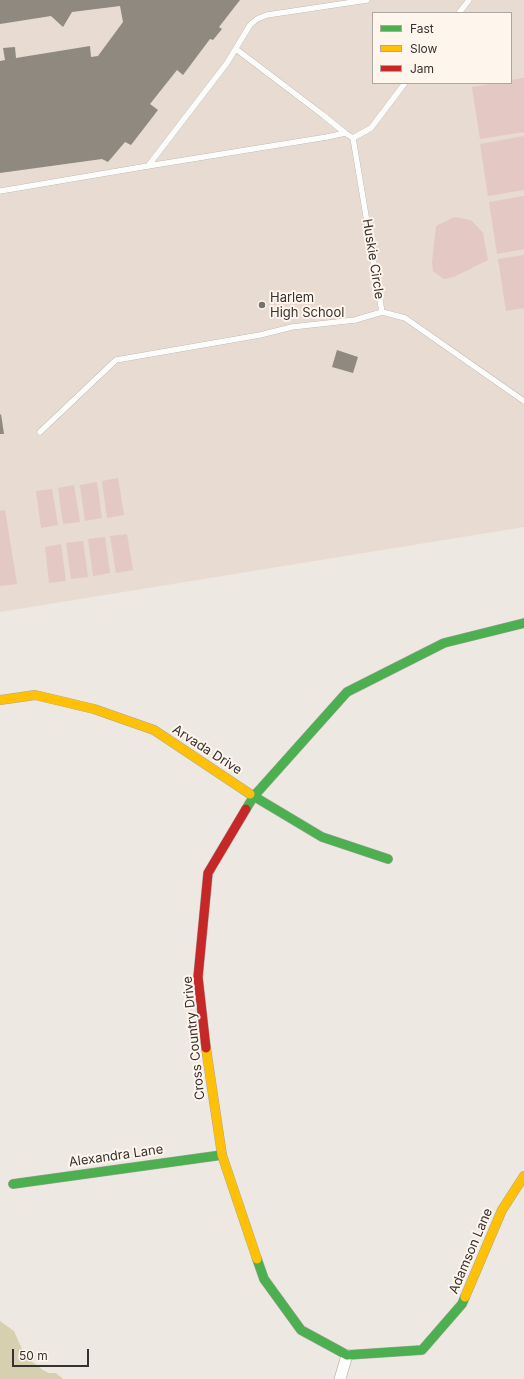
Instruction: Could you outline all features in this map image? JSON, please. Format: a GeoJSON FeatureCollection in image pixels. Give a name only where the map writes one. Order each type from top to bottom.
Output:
{"type":"FeatureCollection","features":[{"type":"Feature","properties":{"kind":"street","name":"Cross Country Drive"},"geometry":{"type":"LineString","coordinates":[[347,1355],[301,1330],[264,1279],[222,1155],[198,977],[208,873],[254,796],[347,692],[444,643],[524,623]]}},
{"type":"Feature","properties":{"kind":"street","name":"Arvada Drive"},"geometry":{"type":"LineString","coordinates":[[0,700],[35,695],[94,709],[154,730],[254,796],[322,837],[388,859]]}},
{"type":"Feature","properties":{"kind":"street","name":"Alexandra Lane"},"geometry":{"type":"LineString","coordinates":[[13,1184],[222,1155]]}},
{"type":"Feature","properties":{"kind":"street","name":"Adamson Lane"},"geometry":{"type":"LineString","coordinates":[[347,1355],[422,1350],[462,1304],[502,1210],[524,1176]]}},
{"type":"Feature","properties":{"kind":"street"},"geometry":{"type":"LineString","coordinates":[[340,1379],[347,1355]]}},
{"type":"Feature","properties":{"kind":"lane"},"geometry":{"type":"LineString","coordinates":[[148,166],[236,49],[250,25],[257,19],[267,15],[367,0]]}},
{"type":"Feature","properties":{"kind":"lane"},"geometry":{"type":"LineString","coordinates":[[460,12],[469,0]]}},
{"type":"Feature","properties":{"kind":"lane"},"geometry":{"type":"LineString","coordinates":[[236,49],[353,138],[371,128],[404,84]]}},
{"type":"Feature","properties":{"kind":"lane"},"geometry":{"type":"LineString","coordinates":[[0,191],[345,133]]}},
{"type":"Feature","properties":{"kind":"lane","name":"Huskie Circle"},"geometry":{"type":"LineString","coordinates":[[353,138],[382,312],[404,318],[524,401]]}},
{"type":"Feature","properties":{"kind":"lane"},"geometry":{"type":"LineString","coordinates":[[40,432],[116,360],[260,335],[292,327],[355,320],[382,312]]}},
{"type":"Feature","properties":{"kind":"shaded area","name":"Harlem High School"},"geometry":{"type":"Polygon","coordinates":[[[0,0],[524,0],[524,527],[0,612],[0,0]]]}},
{"type":"Feature","properties":{"kind":"shaded area"},"geometry":{"type":"Polygon","coordinates":[[[524,78],[524,132],[480,139],[472,87],[490,84],[512,84],[512,80],[524,78]]]}},
{"type":"Feature","properties":{"kind":"shaded area"},"geometry":{"type":"Polygon","coordinates":[[[524,136],[524,190],[488,196],[480,144],[524,136]]]}},
{"type":"Feature","properties":{"kind":"shaded area"},"geometry":{"type":"Polygon","coordinates":[[[524,196],[524,249],[497,254],[489,202],[524,196]]]}},
{"type":"Feature","properties":{"kind":"shaded area"},"geometry":{"type":"Polygon","coordinates":[[[454,217],[471,220],[483,233],[488,260],[454,277],[444,279],[433,271],[432,262],[436,226],[454,217]]]}},
{"type":"Feature","properties":{"kind":"shaded area"},"geometry":{"type":"Polygon","coordinates":[[[524,255],[524,308],[506,311],[498,259],[524,255]]]}},
{"type":"Feature","properties":{"kind":"shaded area"},"geometry":{"type":"Polygon","coordinates":[[[118,478],[124,515],[107,518],[102,481],[118,478]]]}},
{"type":"Feature","properties":{"kind":"shaded area"},"geometry":{"type":"Polygon","coordinates":[[[97,482],[102,518],[85,521],[80,485],[97,482]]]}},
{"type":"Feature","properties":{"kind":"shaded area"},"geometry":{"type":"Polygon","coordinates":[[[74,485],[80,522],[63,524],[58,488],[74,485]]]}},
{"type":"Feature","properties":{"kind":"shaded area"},"geometry":{"type":"Polygon","coordinates":[[[52,489],[58,525],[41,528],[36,491],[52,489]]]}},
{"type":"Feature","properties":{"kind":"shaded area"},"geometry":{"type":"Polygon","coordinates":[[[5,510],[17,584],[0,586],[0,511],[5,510]]]}},
{"type":"Feature","properties":{"kind":"shaded area"},"geometry":{"type":"Polygon","coordinates":[[[127,534],[133,570],[116,573],[110,536],[127,534]]]}},
{"type":"Feature","properties":{"kind":"shaded area"},"geometry":{"type":"Polygon","coordinates":[[[105,537],[110,573],[93,576],[88,539],[105,537]]]}},
{"type":"Feature","properties":{"kind":"shaded area"},"geometry":{"type":"Polygon","coordinates":[[[83,541],[88,577],[71,579],[66,543],[83,541]]]}},
{"type":"Feature","properties":{"kind":"shaded area"},"geometry":{"type":"Polygon","coordinates":[[[61,544],[66,581],[49,583],[45,547],[61,544]]]}},
{"type":"Feature","properties":{"kind":"shaded area"},"geometry":{"type":"Polygon","coordinates":[[[0,1321],[14,1331],[25,1356],[43,1370],[49,1373],[56,1373],[63,1379],[0,1379],[0,1321]]]}},
{"type":"Feature","properties":{"kind":"building"},"geometry":{"type":"Polygon","coordinates":[[[0,0],[240,0],[219,27],[222,29],[213,40],[210,39],[183,75],[177,70],[150,104],[158,110],[131,145],[125,142],[108,162],[102,159],[0,173],[0,61],[5,60],[3,48],[15,47],[16,58],[90,46],[91,57],[98,56],[123,22],[120,6],[72,12],[63,27],[51,16],[0,24],[0,0]]]}},
{"type":"Feature","properties":{"kind":"building"},"geometry":{"type":"Polygon","coordinates":[[[337,350],[358,357],[353,373],[332,367],[337,350]]]}},
{"type":"Feature","properties":{"kind":"building"},"geometry":{"type":"Polygon","coordinates":[[[1,414],[4,434],[0,434],[1,414]]]}},
{"type":"Feature","properties":{"kind":"traffic: fast"},"geometry":{"type":"LineString","coordinates":[[246,809],[254,796],[347,692],[444,643],[524,623]]}},
{"type":"Feature","properties":{"kind":"traffic: fast"},"geometry":{"type":"LineString","coordinates":[[250,794],[322,837],[388,859]]}},
{"type":"Feature","properties":{"kind":"traffic: fast"},"geometry":{"type":"LineString","coordinates":[[13,1184],[222,1155]]}},
{"type":"Feature","properties":{"kind":"traffic: fast"},"geometry":{"type":"LineString","coordinates":[[257,1259],[264,1279],[301,1330],[347,1355],[422,1350],[462,1304],[465,1297]]}},
{"type":"Feature","properties":{"kind":"traffic: slow"},"geometry":{"type":"LineString","coordinates":[[0,700],[35,695],[94,709],[154,730],[250,794]]}},
{"type":"Feature","properties":{"kind":"traffic: slow"},"geometry":{"type":"LineString","coordinates":[[206,1048],[222,1155],[257,1259]]}},
{"type":"Feature","properties":{"kind":"traffic: slow"},"geometry":{"type":"LineString","coordinates":[[465,1297],[502,1210],[524,1176]]}},
{"type":"Feature","properties":{"kind":"traffic: jam"},"geometry":{"type":"LineString","coordinates":[[206,1048],[198,977],[208,873],[246,809]]}},
{"type":"Feature","properties":{"kind":"place","name":"Harlem High School"},"geometry":{"type":"Point","coordinates":[262,305]}}]}
